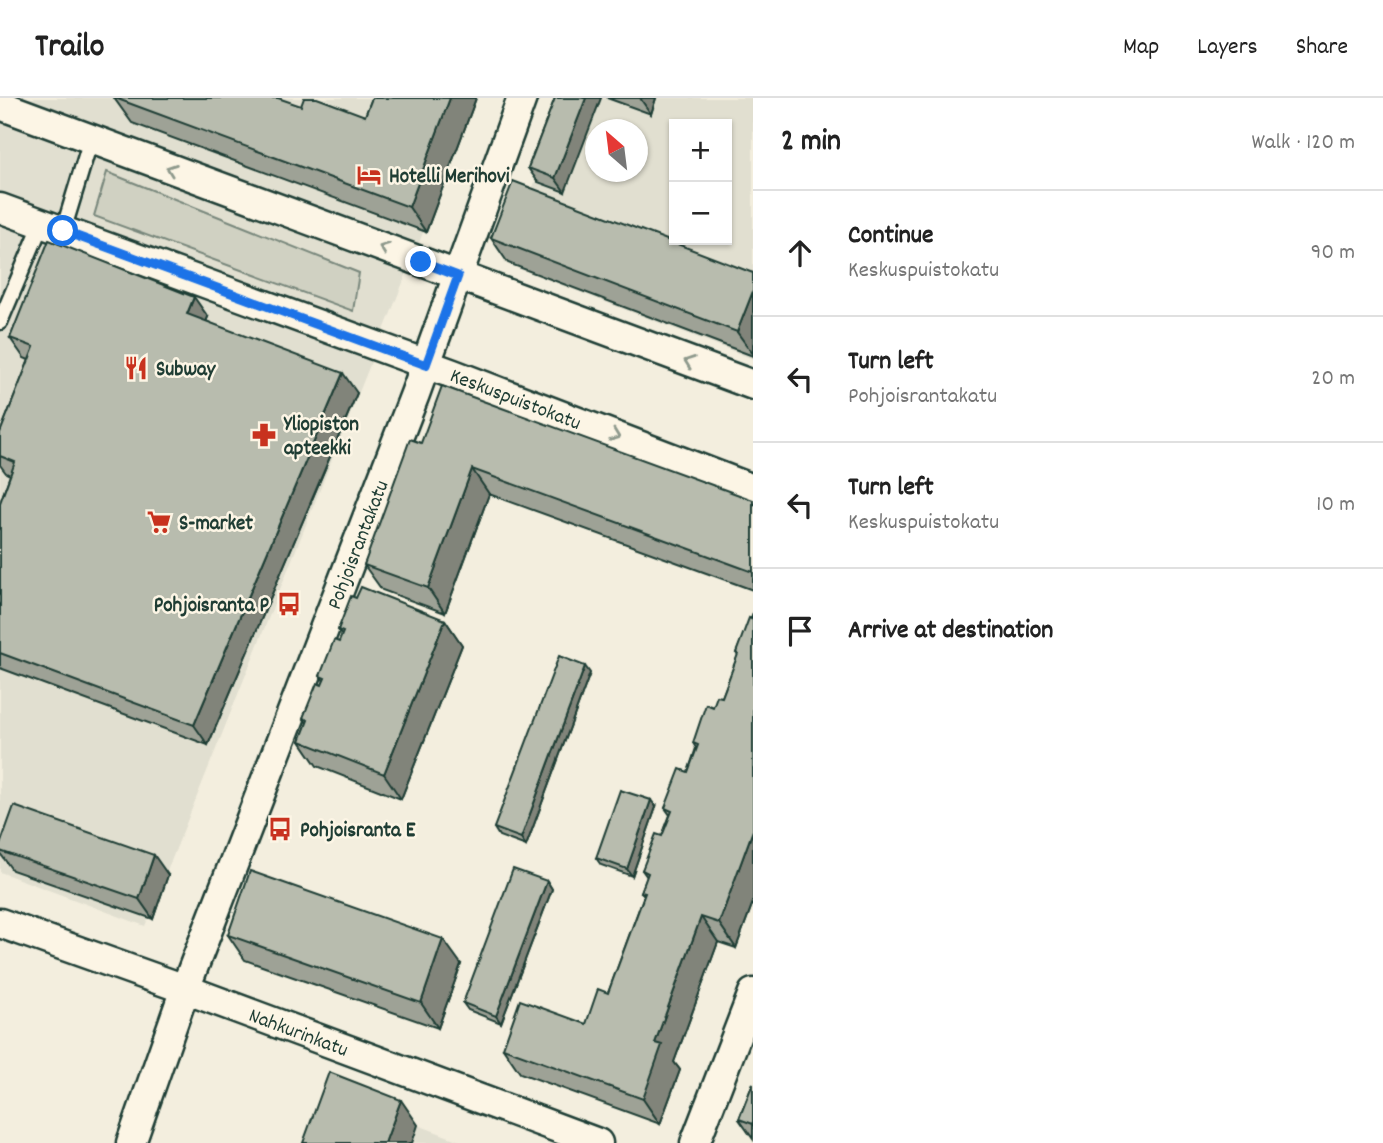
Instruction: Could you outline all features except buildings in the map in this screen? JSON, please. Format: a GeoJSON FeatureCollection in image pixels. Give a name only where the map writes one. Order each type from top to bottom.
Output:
{"type":"FeatureCollection","features":[{"type":"Feature","properties":{"kind":"street","name":"Pohjoisrantakatu"},"geometry":{"type":"LineString","coordinates":[[131,1143],[186,989],[426,365],[522,98]]}},
{"type":"Feature","properties":{"kind":"street"},"geometry":{"type":"LineString","coordinates":[[0,105],[753,385]]}},
{"type":"Feature","properties":{"kind":"street","name":"Keskuspuistokatu"},"geometry":{"type":"LineString","coordinates":[[0,208],[466,379],[753,489]]}},
{"type":"Feature","properties":{"kind":"street","name":"Nahkurinkatu"},"geometry":{"type":"LineString","coordinates":[[0,923],[186,989],[598,1143]]}},
{"type":"Feature","properties":{"kind":"street"},"geometry":{"type":"LineString","coordinates":[[695,1143],[753,993]]}},
{"type":"Feature","properties":{"kind":"lane"},"geometry":{"type":"LineString","coordinates":[[0,322],[53,227],[91,139]]}},
{"type":"Feature","properties":{"kind":"shaded area"},"geometry":{"type":"Polygon","coordinates":[[[0,98],[477,98],[145,926],[0,872],[0,98]]]}},
{"type":"Feature","properties":{"kind":"shaded area"},"geometry":{"type":"Polygon","coordinates":[[[567,98],[753,98],[753,359],[504,263],[567,98]]]}},
{"type":"Feature","properties":{"kind":"shaded area"},"geometry":{"type":"Polygon","coordinates":[[[107,172],[359,273],[353,311],[94,216],[107,172]]]}},
{"type":"Feature","properties":{"kind":"shaded area"},"geometry":{"type":"Polygon","coordinates":[[[418,1125],[465,1143],[412,1143],[418,1125]]]}},
{"type":"Feature","properties":{"kind":"place","name":"Hotelli Merihovi"},"geometry":{"type":"Point","coordinates":[369,175]}},
{"type":"Feature","properties":{"kind":"place","name":"Subway"},"geometry":{"type":"Point","coordinates":[136,368]}},
{"type":"Feature","properties":{"kind":"place","name":"Yliopiston apteekki"},"geometry":{"type":"Point","coordinates":[264,435]}},
{"type":"Feature","properties":{"kind":"place","name":"S-market"},"geometry":{"type":"Point","coordinates":[159,522]}},
{"type":"Feature","properties":{"kind":"place","name":"Pohjoisranta P"},"geometry":{"type":"Point","coordinates":[289,604]}},
{"type":"Feature","properties":{"kind":"place","name":"Pohjoisranta E"},"geometry":{"type":"Point","coordinates":[280,829]}},
{"type":"Feature","properties":{"kind":"route"},"geometry":{"type":"LineString","coordinates":[[63,231],[426,365],[458,276],[421,262]]}}]}
